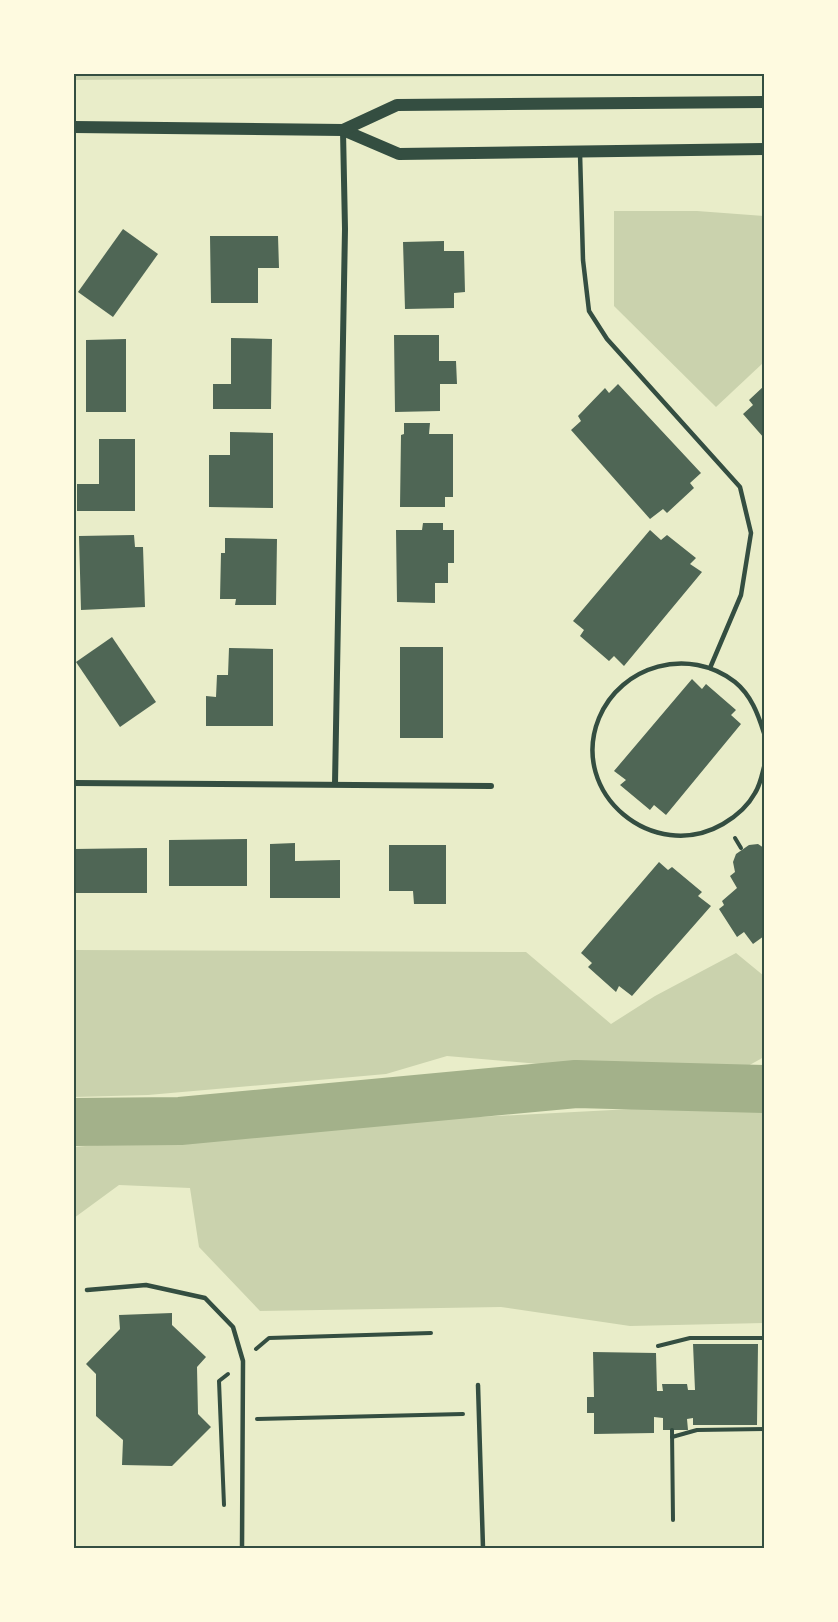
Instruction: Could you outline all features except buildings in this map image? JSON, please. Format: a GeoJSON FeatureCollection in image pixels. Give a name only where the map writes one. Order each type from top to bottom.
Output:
{"type":"FeatureCollection","features":[{"type":"Feature","properties":{"kind":"main road"},"geometry":{"type":"LineString","coordinates":[[343,130],[397,105],[765,102]]}},
{"type":"Feature","properties":{"kind":"main road"},"geometry":{"type":"LineString","coordinates":[[74,127],[343,130],[399,154],[765,149]]}},
{"type":"Feature","properties":{"kind":"street"},"geometry":{"type":"LineString","coordinates":[[335,784],[344,243],[343,130]]}},
{"type":"Feature","properties":{"kind":"street"},"geometry":{"type":"LineString","coordinates":[[74,783],[491,786]]}},
{"type":"Feature","properties":{"kind":"lane"},"geometry":{"type":"LineString","coordinates":[[580,150],[583,260],[589,311],[607,339],[740,487],[751,533],[741,595],[710,668]]}},
{"type":"Feature","properties":{"kind":"lane"},"geometry":{"type":"LineString","coordinates":[[765,733],[755,706],[736,683],[710,668],[683,663],[656,666],[631,677],[611,696],[598,720],[593,746],[596,774],[608,799],[627,819],[651,832],[680,837],[710,831],[736,816],[755,793],[765,767]]}},
{"type":"Feature","properties":{"kind":"lane"},"geometry":{"type":"LineString","coordinates":[[87,1290],[146,1286],[205,1298],[233,1327],[243,1361],[242,1548]]}},
{"type":"Feature","properties":{"kind":"lane"},"geometry":{"type":"LineString","coordinates":[[478,1385],[483,1548]]}},
{"type":"Feature","properties":{"kind":"path"},"geometry":{"type":"LineString","coordinates":[[735,838],[741,848]]}},
{"type":"Feature","properties":{"kind":"path"},"geometry":{"type":"LineString","coordinates":[[224,1505],[219,1381],[269,1338],[431,1333]]}},
{"type":"Feature","properties":{"kind":"path"},"geometry":{"type":"LineString","coordinates":[[658,1346],[690,1338],[765,1338]]}},
{"type":"Feature","properties":{"kind":"path"},"geometry":{"type":"LineString","coordinates":[[251,1419],[464,1414]]}},
{"type":"Feature","properties":{"kind":"path"},"geometry":{"type":"LineString","coordinates":[[672,1437],[697,1430],[765,1429]]}},
{"type":"Feature","properties":{"kind":"path"},"geometry":{"type":"LineString","coordinates":[[672,1430],[673,1520]]}},
{"type":"Feature","properties":{"kind":"green space"},"geometry":{"type":"Polygon","coordinates":[[[74,74],[764,74],[74,80],[74,74]]]}},
{"type":"Feature","properties":{"kind":"green space"},"geometry":{"type":"Polygon","coordinates":[[[614,211],[697,211],[764,216],[764,362],[716,407],[614,306],[614,211]]]}},
{"type":"Feature","properties":{"kind":"green space"},"geometry":{"type":"Polygon","coordinates":[[[74,950],[526,952],[611,1024],[655,996],[736,953],[764,976],[764,1057],[746,1067],[609,1070],[447,1056],[386,1074],[148,1095],[74,1097],[74,950]]]}},
{"type":"Feature","properties":{"kind":"green space"},"geometry":{"type":"Polygon","coordinates":[[[764,1102],[764,1323],[630,1326],[501,1307],[260,1311],[199,1247],[190,1188],[119,1185],[74,1218],[74,1147],[343,1124],[764,1102]]]}},
{"type":"Feature","properties":{"kind":"waterway"},"geometry":{"type":"LineString","coordinates":[[74,1122],[180,1121],[576,1084],[764,1089]]}}]}
